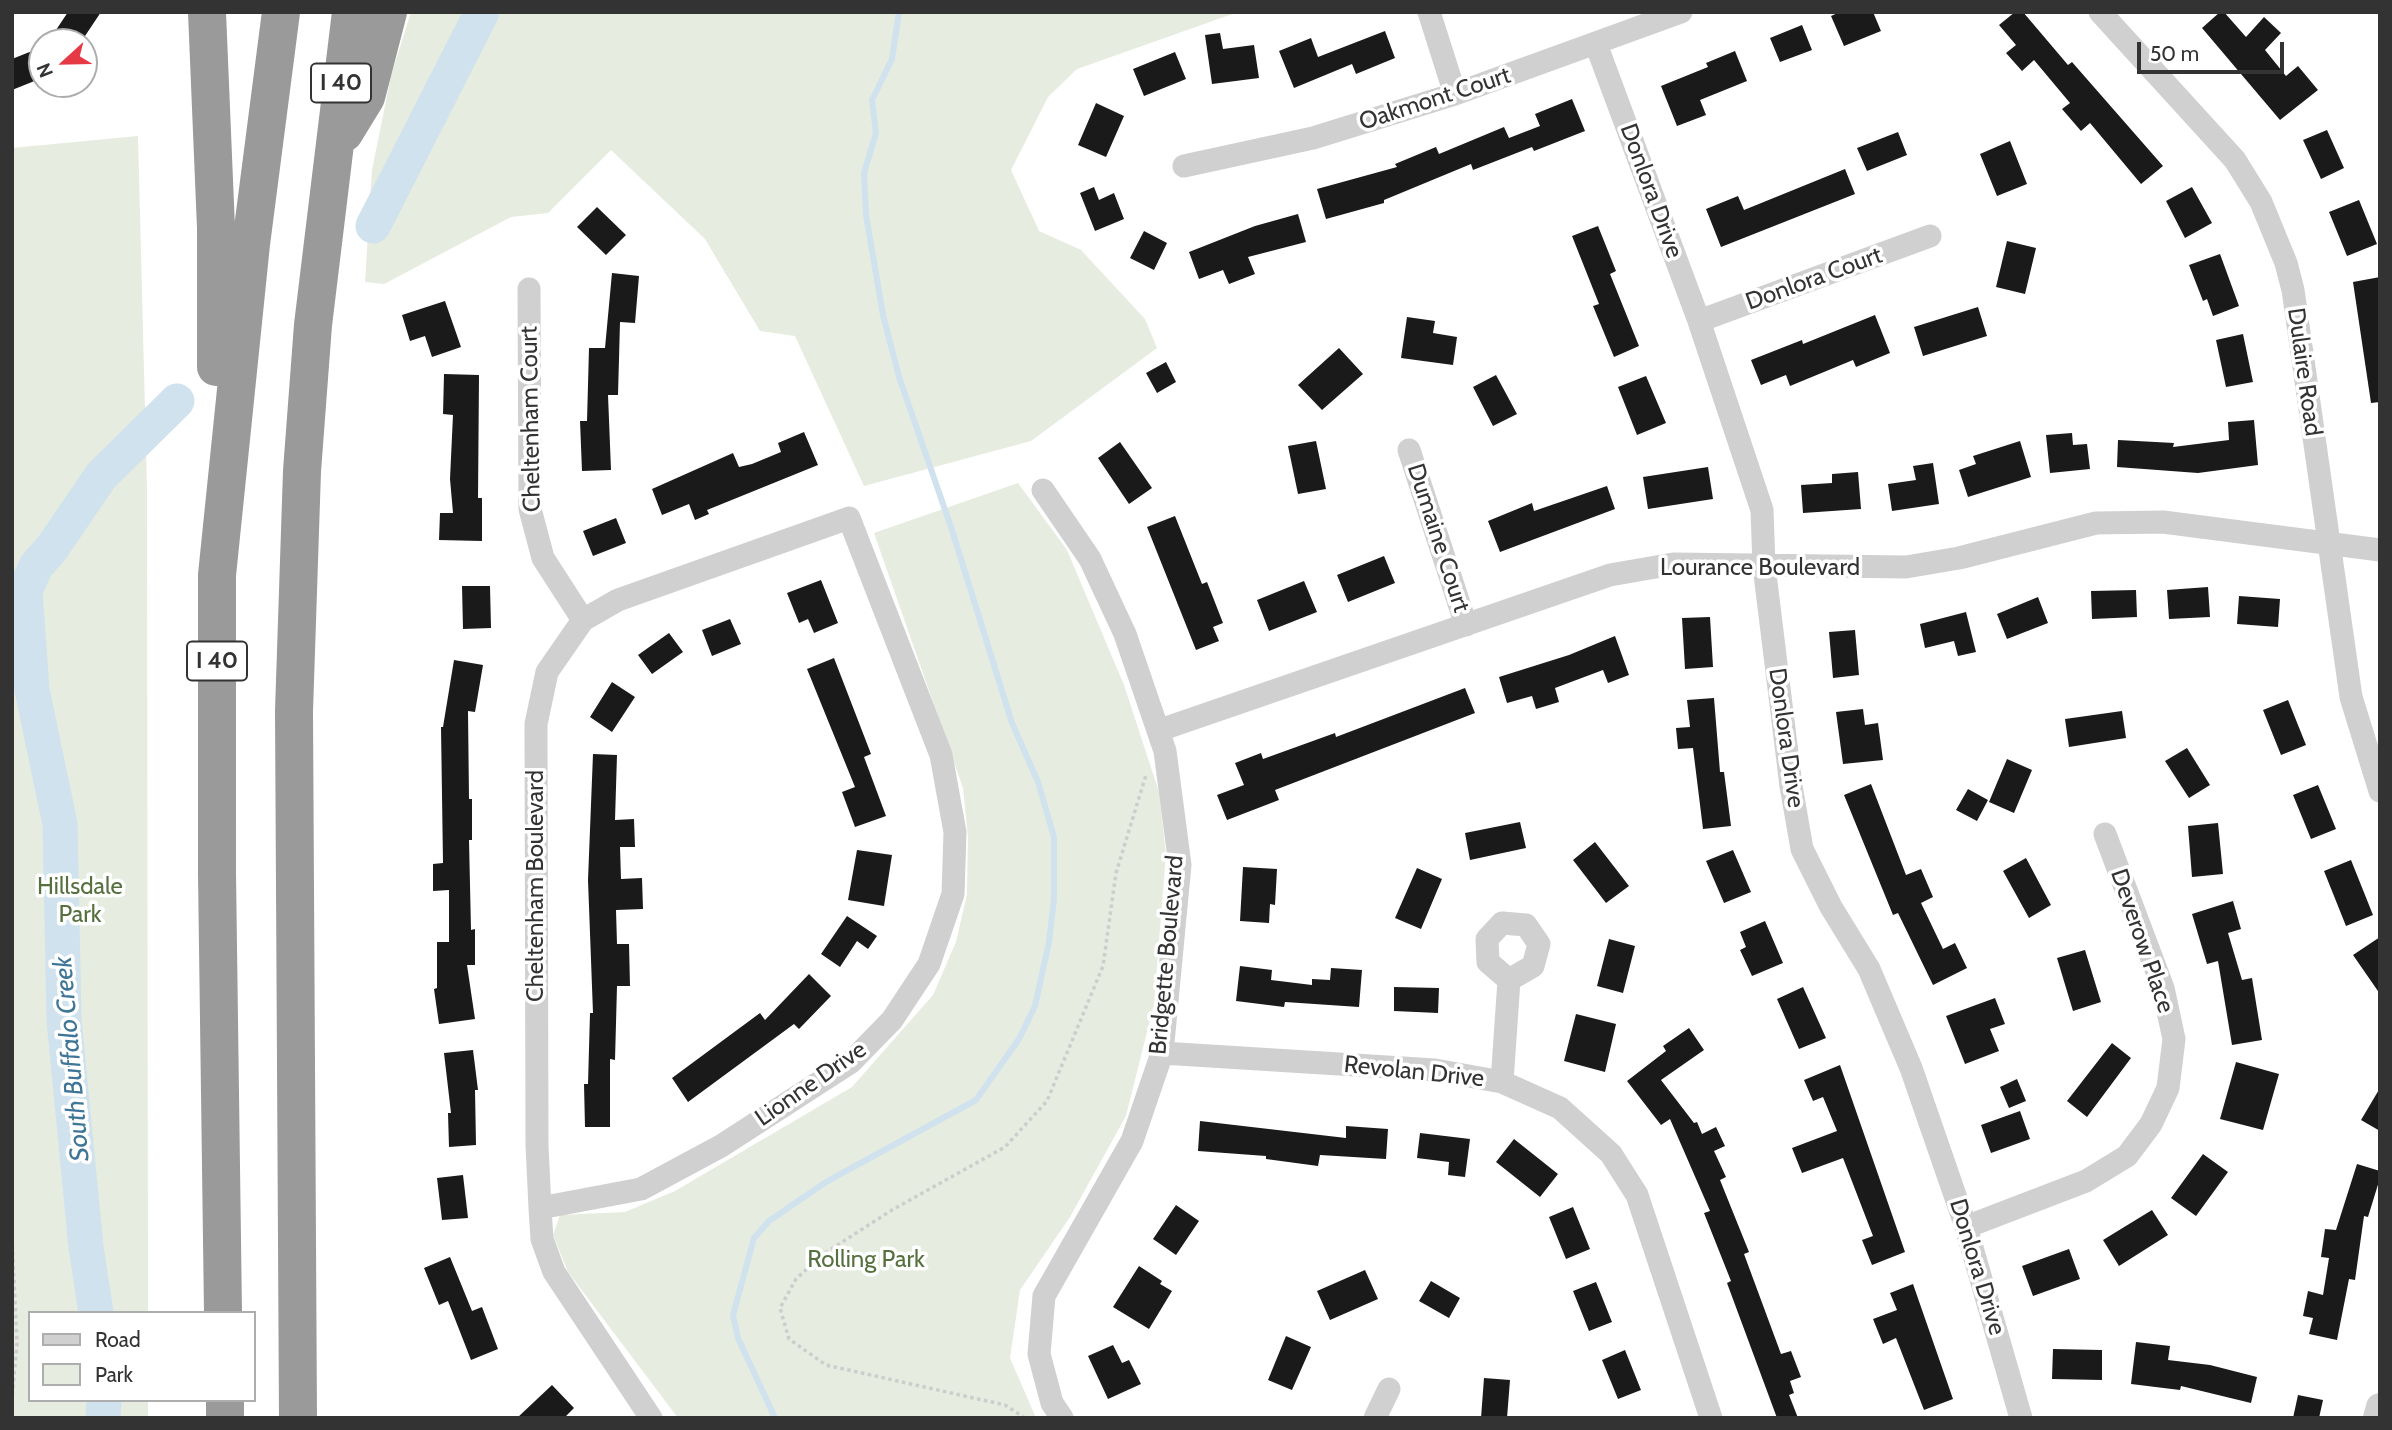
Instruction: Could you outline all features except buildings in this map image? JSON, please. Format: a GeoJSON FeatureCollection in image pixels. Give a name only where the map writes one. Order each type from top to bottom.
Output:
{"type":"FeatureCollection","features":[{"type":"Feature","properties":{"kind":"highway"},"geometry":{"type":"LineString","coordinates":[[207,12],[216,228],[217,575]]}},
{"type":"Feature","properties":{"kind":"highway","name":"I 40"},"geometry":{"type":"LineString","coordinates":[[223,1311],[217,873],[217,575],[251,244],[281,12]]}},
{"type":"Feature","properties":{"kind":"highway","name":"I 40"},"geometry":{"type":"LineString","coordinates":[[298,1418],[294,711],[304,444],[313,325],[351,12]]}},
{"type":"Feature","properties":{"kind":"highway"},"geometry":{"type":"LineString","coordinates":[[332,153],[366,97],[388,12]]}},
{"type":"Feature","properties":{"kind":"street"},"geometry":{"type":"LineString","coordinates":[[1429,12],[1455,94]]}},
{"type":"Feature","properties":{"kind":"street","name":"Oakmont Court"},"geometry":{"type":"LineString","coordinates":[[1184,166],[1313,138],[1455,94],[1681,12]]}},
{"type":"Feature","properties":{"kind":"street","name":"Dulaire Road"},"geometry":{"type":"LineString","coordinates":[[2100,12],[2235,160],[2273,230],[2293,290],[2351,697],[2380,790]]}},
{"type":"Feature","properties":{"kind":"street","name":"Donlora Drive"},"geometry":{"type":"LineString","coordinates":[[1597,44],[1699,321],[1762,510],[1764,566],[1791,786],[1802,849],[1831,907],[1869,969],[1911,1068],[1966,1227],[2021,1418]]}},
{"type":"Feature","properties":{"kind":"street","name":"Donlora Court"},"geometry":{"type":"LineString","coordinates":[[1699,321],[1930,236]]}},
{"type":"Feature","properties":{"kind":"street","name":"Cheltenham Court"},"geometry":{"type":"LineString","coordinates":[[529,289],[530,509],[543,558],[583,620]]}},
{"type":"Feature","properties":{"kind":"street","name":"Dumaine Court"},"geometry":{"type":"LineString","coordinates":[[1409,450],[1466,625]]}},
{"type":"Feature","properties":{"kind":"street","name":"Bridgette Boulevard"},"geometry":{"type":"LineString","coordinates":[[1043,490],[1090,559],[1125,634],[1163,741],[1180,865],[1162,1053],[1132,1140],[1044,1296],[1039,1354],[1052,1403],[1062,1418]]}},
{"type":"Feature","properties":{"kind":"street","name":"Cheltenham Boulevard"},"geometry":{"type":"LineString","coordinates":[[651,1418],[554,1272],[542,1239],[537,1146],[536,724],[547,672],[583,620],[618,600],[849,518]]}},
{"type":"Feature","properties":{"kind":"street","name":"Lionne Drive"},"geometry":{"type":"LineString","coordinates":[[540,1208],[641,1189],[721,1146],[851,1062],[892,1020],[929,964],[953,894],[955,832],[951,806],[941,755],[849,518]]}},
{"type":"Feature","properties":{"kind":"street","name":"Lourance Boulevard"},"geometry":{"type":"LineString","coordinates":[[1163,741],[1466,625],[1610,575],[1673,564],[1906,567],[1958,558],[2096,523],[2163,522],[2380,550]]}},
{"type":"Feature","properties":{"kind":"street","name":"Deverow Place"},"geometry":{"type":"LineString","coordinates":[[1966,1227],[2086,1181],[2127,1156],[2151,1124],[2168,1088],[2174,1040],[2163,988],[2105,834]]}},
{"type":"Feature","properties":{"kind":"street"},"geometry":{"type":"LineString","coordinates":[[1502,1082],[1509,980]]}},
{"type":"Feature","properties":{"kind":"street","name":"Revolan Drive"},"geometry":{"type":"LineString","coordinates":[[1162,1053],[1435,1070],[1502,1082],[1560,1108],[1611,1154],[1637,1195],[1711,1418]]}},
{"type":"Feature","properties":{"kind":"street"},"geometry":{"type":"LineString","coordinates":[[1375,1418],[1389,1389]]}},
{"type":"Feature","properties":{"kind":"street"},"geometry":{"type":"LineString","coordinates":[[2377,1418],[2380,1407]]}},
{"type":"Feature","properties":{"kind":"path"},"geometry":{"type":"LineString","coordinates":[[1025,1418],[1004,1405],[826,1365],[789,1339],[780,1308],[796,1279],[822,1255],[892,1210],[1004,1147],[1048,1101],[1103,966],[1115,873],[1150,762],[1163,741]]}},
{"type":"Feature","properties":{"kind":"path"},"geometry":{"type":"LineString","coordinates":[[12,1238],[17,1343],[12,1399]]}},
{"type":"Feature","properties":{"kind":"green space"},"geometry":{"type":"Polygon","coordinates":[[[411,12],[1238,12],[1077,69],[1048,97],[1011,170],[1039,231],[1081,250],[1145,319],[1157,348],[1031,441],[864,486],[795,336],[760,331],[705,239],[611,150],[548,213],[511,217],[384,284],[365,282],[372,170],[391,76],[411,12]]]}},
{"type":"Feature","properties":{"kind":"green space","name":"Hillsdale Park"},"geometry":{"type":"Polygon","coordinates":[[[138,136],[147,489],[148,1311],[28,1311],[28,1402],[148,1402],[148,1418],[12,1418],[12,148],[138,136]]]}},
{"type":"Feature","properties":{"kind":"green space","name":"Rolling Park"},"geometry":{"type":"Polygon","coordinates":[[[1018,483],[1067,550],[1124,685],[1159,792],[1166,854],[1154,1004],[1126,1116],[1070,1217],[1020,1290],[1010,1358],[1036,1418],[678,1418],[568,1272],[553,1235],[560,1215],[625,1212],[675,1191],[852,1087],[933,995],[956,942],[967,894],[968,837],[963,788],[874,533],[1018,483]]]}},
{"type":"Feature","properties":{"kind":"waterway","name":"South Buffalo Creek"},"geometry":{"type":"LineString","coordinates":[[373,226],[482,12]]}},
{"type":"Feature","properties":{"kind":"waterway"},"geometry":{"type":"LineString","coordinates":[[775,1418],[738,1338],[733,1315],[754,1238],[769,1221],[826,1182],[976,1100],[1019,1039],[1035,1006],[1049,942],[1054,899],[1054,837],[1038,782],[1012,723],[951,527],[899,377],[883,315],[866,215],[864,173],[876,133],[872,100],[892,59],[899,12]]}},
{"type":"Feature","properties":{"kind":"waterway","name":"South Buffalo Creek"},"geometry":{"type":"LineString","coordinates":[[96,1311],[86,1247],[64,1020],[60,824],[32,690],[25,591],[36,566],[52,548],[101,476],[177,401]]}},
{"type":"Feature","properties":{"kind":"waterway","name":"South Buffalo Creek"},"geometry":{"type":"LineString","coordinates":[[103,1418],[104,1402]]}}]}
